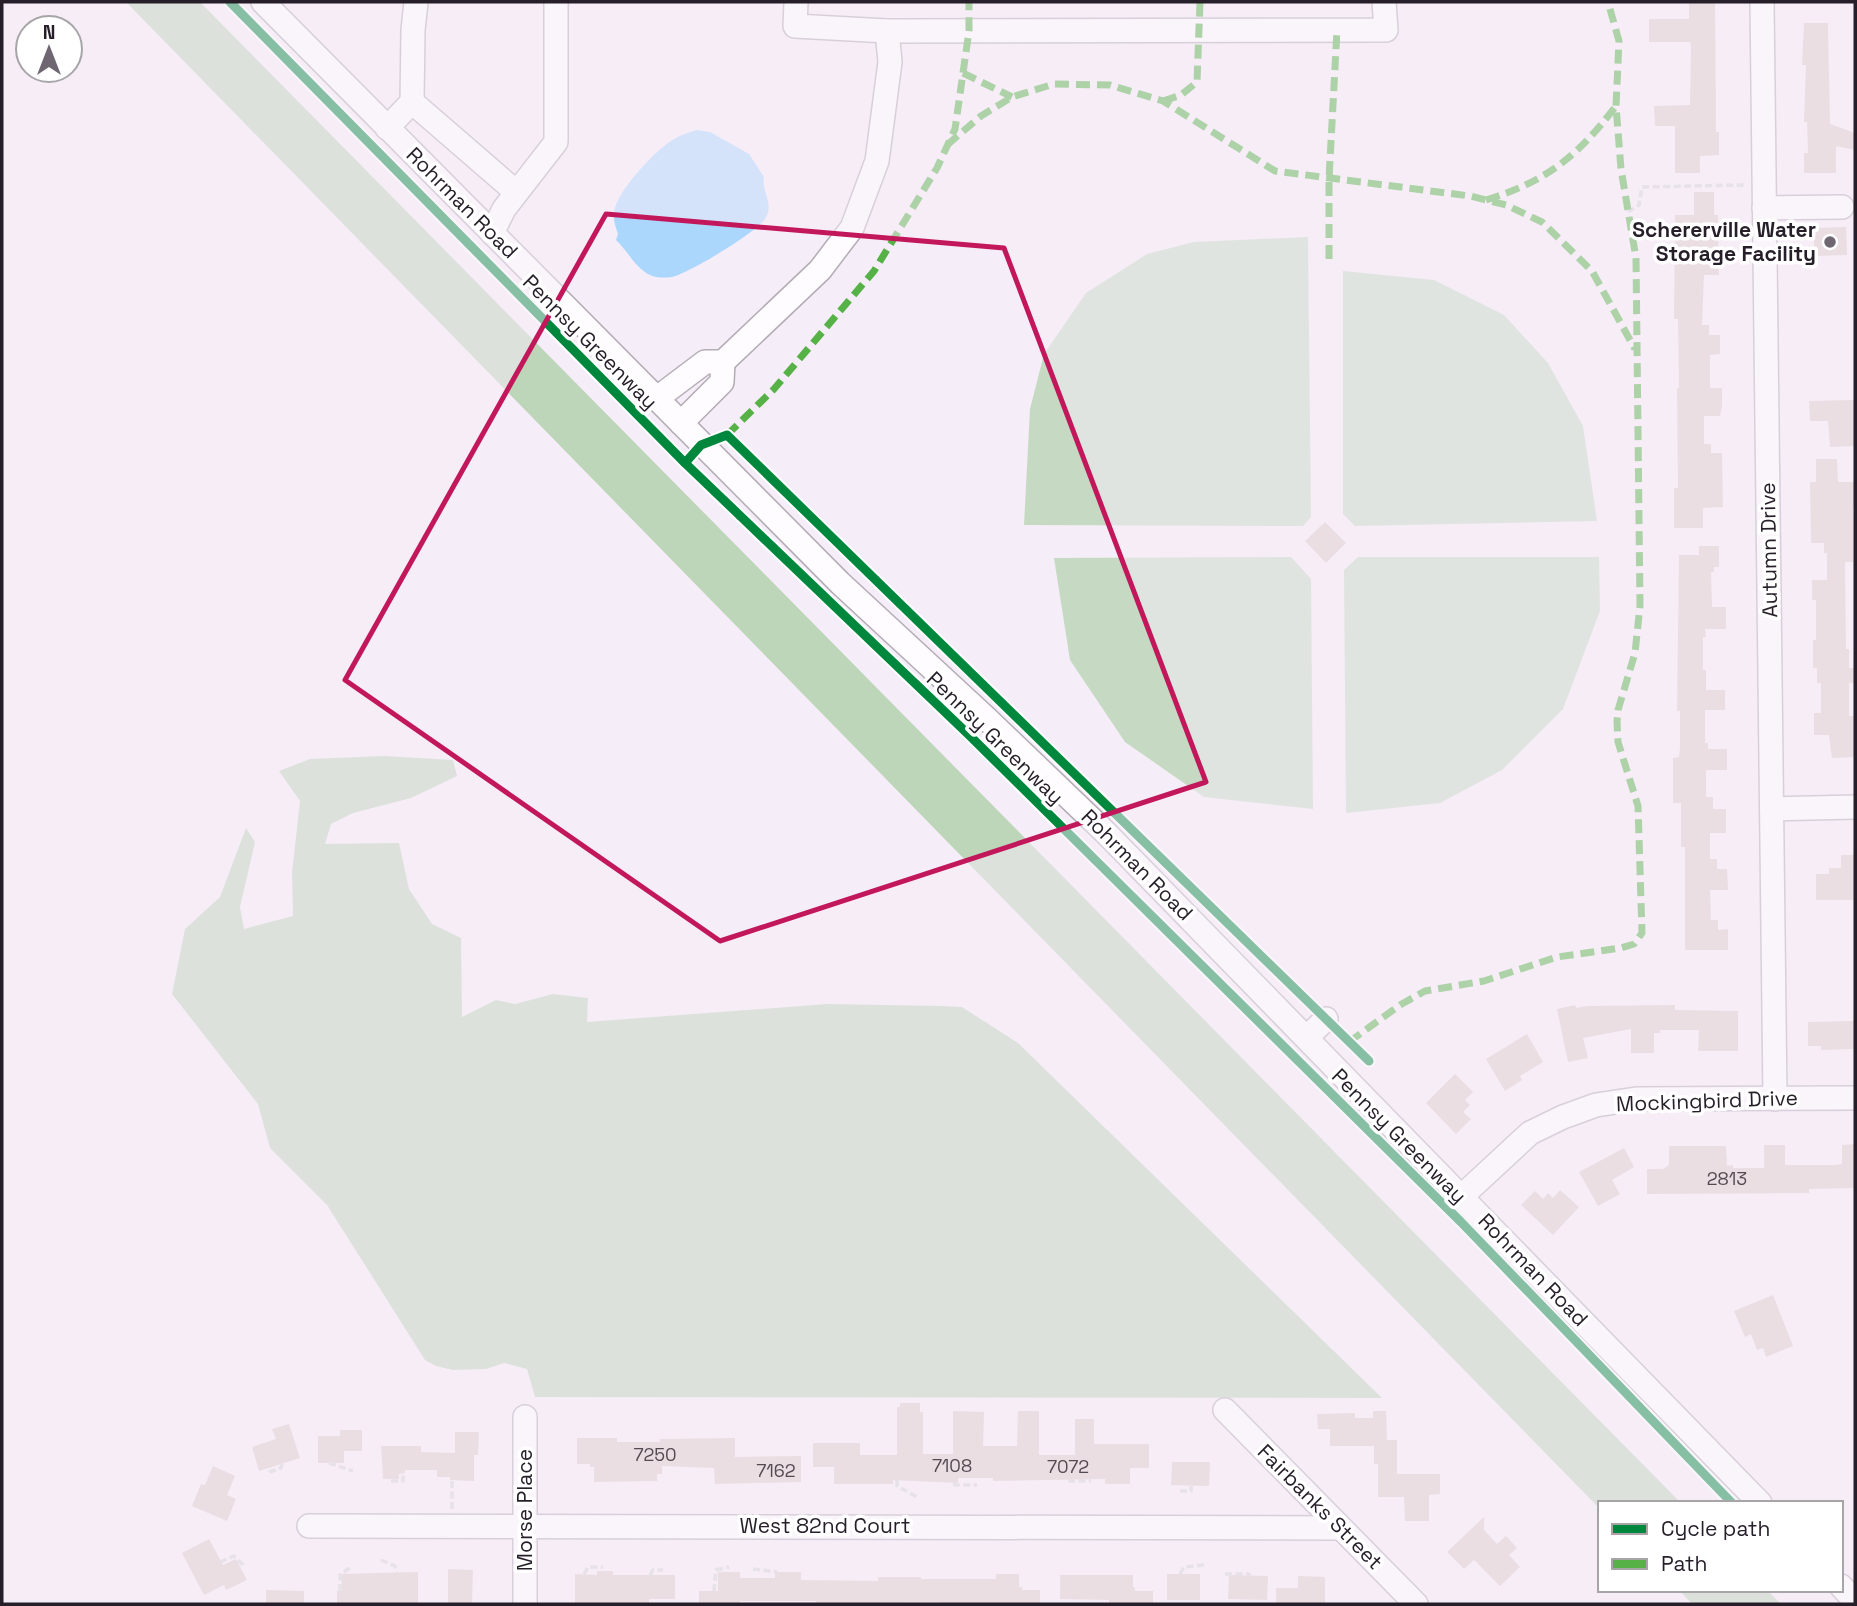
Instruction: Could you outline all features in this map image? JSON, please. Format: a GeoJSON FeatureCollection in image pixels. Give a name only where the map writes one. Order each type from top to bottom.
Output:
{"type":"FeatureCollection","features":[{"type":"Feature","properties":{"kind":"street","name":"Rohrman Road"},"geometry":{"type":"LineString","coordinates":[[263,2],[841,583],[1059,787],[1307,1037],[1758,1501]]}},
{"type":"Feature","properties":{"kind":"street"},"geometry":{"type":"LineString","coordinates":[[387,128],[412,102],[416,2]]}},
{"type":"Feature","properties":{"kind":"street"},"geometry":{"type":"LineString","coordinates":[[492,233],[504,209],[556,142],[556,2]]}},
{"type":"Feature","properties":{"kind":"street"},"geometry":{"type":"LineString","coordinates":[[796,2],[795,26],[887,31],[1386,30],[1384,2]]}},
{"type":"Feature","properties":{"kind":"street","name":"Autumn Drive"},"geometry":{"type":"LineString","coordinates":[[1762,2],[1775,1099]]}},
{"type":"Feature","properties":{"kind":"street"},"geometry":{"type":"LineString","coordinates":[[656,399],[705,362],[723,362],[820,270],[852,228],[877,162],[890,62],[887,31]]}},
{"type":"Feature","properties":{"kind":"street"},"geometry":{"type":"LineString","coordinates":[[412,102],[516,192]]}},
{"type":"Feature","properties":{"kind":"street"},"geometry":{"type":"LineString","coordinates":[[1764,208],[1842,207]]}},
{"type":"Feature","properties":{"kind":"street"},"geometry":{"type":"LineString","coordinates":[[681,423],[722,382],[723,362]]}},
{"type":"Feature","properties":{"kind":"street"},"geometry":{"type":"LineString","coordinates":[[1772,809],[1855,807]]}},
{"type":"Feature","properties":{"kind":"street"},"geometry":{"type":"LineString","coordinates":[[1307,1037],[1326,1019]]}},
{"type":"Feature","properties":{"kind":"street","name":"Mockingbird Drive"},"geometry":{"type":"LineString","coordinates":[[1462,1196],[1530,1133],[1596,1105],[1636,1099],[1855,1098]]}},
{"type":"Feature","properties":{"kind":"street","name":"Fairbanks Street"},"geometry":{"type":"LineString","coordinates":[[1225,1410],[1416,1604]]}},
{"type":"Feature","properties":{"kind":"street","name":"Morse Place"},"geometry":{"type":"LineString","coordinates":[[525,1417],[525,1604]]}},
{"type":"Feature","properties":{"kind":"street","name":"West 82nd Court"},"geometry":{"type":"LineString","coordinates":[[309,1526],[1340,1528]]}},
{"type":"Feature","properties":{"kind":"path"},"geometry":{"type":"LineString","coordinates":[[1628,212],[1639,205],[1642,187],[1744,186]]}},
{"type":"Feature","properties":{"kind":"path"},"geometry":{"type":"LineString","coordinates":[[329,1463],[353,1471]]}},
{"type":"Feature","properties":{"kind":"path"},"geometry":{"type":"LineString","coordinates":[[269,1472],[281,1468],[282,1464]]}},
{"type":"Feature","properties":{"kind":"path"},"geometry":{"type":"LineString","coordinates":[[391,1481],[403,1481],[403,1473]]}},
{"type":"Feature","properties":{"kind":"path"},"geometry":{"type":"LineString","coordinates":[[1070,1479],[1070,1482],[1091,1482]]}},
{"type":"Feature","properties":{"kind":"path"},"geometry":{"type":"LineString","coordinates":[[452,1480],[452,1525]]}},
{"type":"Feature","properties":{"kind":"path"},"geometry":{"type":"LineString","coordinates":[[897,1480],[897,1486],[917,1497]]}},
{"type":"Feature","properties":{"kind":"path"},"geometry":{"type":"LineString","coordinates":[[954,1483],[977,1485]]}},
{"type":"Feature","properties":{"kind":"path"},"geometry":{"type":"LineString","coordinates":[[1180,1491],[1191,1491],[1191,1486]]}},
{"type":"Feature","properties":{"kind":"path"},"geometry":{"type":"LineString","coordinates":[[220,1562],[234,1556],[244,1566]]}},
{"type":"Feature","properties":{"kind":"path"},"geometry":{"type":"LineString","coordinates":[[381,1560],[395,1566],[397,1572]]}},
{"type":"Feature","properties":{"kind":"path"},"geometry":{"type":"LineString","coordinates":[[1180,1574],[1184,1567],[1205,1565]]}},
{"type":"Feature","properties":{"kind":"path"},"geometry":{"type":"LineString","coordinates":[[340,1591],[340,1575],[352,1566]]}},
{"type":"Feature","properties":{"kind":"path"},"geometry":{"type":"LineString","coordinates":[[584,1574],[588,1567],[603,1567]]}},
{"type":"Feature","properties":{"kind":"path"},"geometry":{"type":"LineString","coordinates":[[714,1591],[716,1570],[729,1567]]}},
{"type":"Feature","properties":{"kind":"path"},"geometry":{"type":"LineString","coordinates":[[753,1569],[777,1572]]}},
{"type":"Feature","properties":{"kind":"path"},"geometry":{"type":"LineString","coordinates":[[650,1575],[653,1570],[663,1570]]}},
{"type":"Feature","properties":{"kind":"path"},"geometry":{"type":"LineString","coordinates":[[1225,1574],[1249,1576]]}},
{"type":"Feature","properties":{"kind":"highlighted area"},"geometry":{"type":"Polygon","coordinates":[[[606,214],[1004,248],[1206,782],[720,941],[345,680],[606,214]]]}},
{"type":"Feature","properties":{"kind":"green space"},"geometry":{"type":"Polygon","coordinates":[[[126,2],[200,2],[1679,1501],[1598,1501],[1598,1507],[126,2]]]}},
{"type":"Feature","properties":{"kind":"green space"},"geometry":{"type":"Polygon","coordinates":[[[1308,237],[1311,517],[1303,526],[1024,525],[1030,409],[1044,354],[1086,293],[1147,254],[1194,242],[1308,237]]]}},
{"type":"Feature","properties":{"kind":"green space"},"geometry":{"type":"Polygon","coordinates":[[[1343,271],[1434,280],[1504,315],[1548,363],[1583,426],[1597,521],[1355,526],[1343,514],[1343,271]]]}},
{"type":"Feature","properties":{"kind":"green space"},"geometry":{"type":"Polygon","coordinates":[[[1291,557],[1311,579],[1313,809],[1204,797],[1125,742],[1070,660],[1054,558],[1291,557]]]}},
{"type":"Feature","properties":{"kind":"green space"},"geometry":{"type":"Polygon","coordinates":[[[1358,557],[1599,557],[1600,611],[1563,709],[1502,770],[1440,803],[1346,813],[1344,570],[1358,557]]]}},
{"type":"Feature","properties":{"kind":"green space"},"geometry":{"type":"Polygon","coordinates":[[[384,756],[453,760],[457,776],[411,798],[353,813],[331,824],[325,844],[399,843],[409,889],[432,924],[461,938],[462,1017],[496,1000],[515,1004],[553,994],[588,998],[587,1022],[827,1004],[962,1007],[1018,1043],[1382,1398],[535,1397],[527,1369],[504,1363],[486,1369],[453,1370],[425,1360],[327,1205],[270,1148],[258,1104],[172,994],[185,929],[220,897],[246,828],[255,842],[240,907],[244,929],[293,916],[292,873],[300,801],[279,771],[310,759],[384,756]]]}},
{"type":"Feature","properties":{"kind":"green space"},"geometry":{"type":"Polygon","coordinates":[[[1681,1592],[1769,1592],[1781,1604],[1692,1604],[1681,1592]]]}},
{"type":"Feature","properties":{"kind":"water"},"geometry":{"type":"Polygon","coordinates":[[[696,130],[710,132],[749,154],[764,177],[768,214],[759,225],[722,252],[681,274],[661,278],[652,276],[640,268],[616,240],[616,204],[628,184],[655,154],[674,139],[696,130]]]}},
{"type":"Feature","properties":{"kind":"building"},"geometry":{"type":"Polygon","coordinates":[[[1689,2],[1715,2],[1716,132],[1719,132],[1719,155],[1700,156],[1700,173],[1675,173],[1675,126],[1655,126],[1654,106],[1690,105],[1691,47],[1690,42],[1649,42],[1649,19],[1689,19],[1689,2]]]}},
{"type":"Feature","properties":{"kind":"building"},"geometry":{"type":"Polygon","coordinates":[[[1804,23],[1828,23],[1830,124],[1855,133],[1855,150],[1836,146],[1836,173],[1804,173],[1804,153],[1808,153],[1807,122],[1804,122],[1806,65],[1802,65],[1804,23]]]}},
{"type":"Feature","properties":{"kind":"building"},"geometry":{"type":"Polygon","coordinates":[[[1694,192],[1714,192],[1714,215],[1718,215],[1719,275],[1704,275],[1702,325],[1709,325],[1709,335],[1720,335],[1720,354],[1710,355],[1710,388],[1722,388],[1722,406],[1720,416],[1704,416],[1704,444],[1711,444],[1711,453],[1722,453],[1723,507],[1703,508],[1703,528],[1674,528],[1674,488],[1678,488],[1679,388],[1678,319],[1674,319],[1675,215],[1694,215],[1694,192]]]}},
{"type":"Feature","properties":{"kind":"building","name":"Schererville Water Storage Facility"},"geometry":{"type":"Polygon","coordinates":[[[1846,227],[1847,255],[1814,256],[1814,228],[1846,227]]]}},
{"type":"Feature","properties":{"kind":"building"},"geometry":{"type":"Polygon","coordinates":[[[1855,400],[1855,446],[1830,447],[1828,421],[1810,421],[1809,401],[1855,400]]]}},
{"type":"Feature","properties":{"kind":"building"},"geometry":{"type":"Polygon","coordinates":[[[1816,459],[1837,459],[1838,482],[1855,482],[1853,562],[1845,562],[1846,649],[1849,649],[1849,668],[1854,668],[1854,683],[1849,683],[1849,716],[1855,716],[1855,757],[1832,758],[1829,735],[1814,735],[1814,713],[1821,713],[1821,683],[1817,683],[1817,668],[1813,668],[1816,600],[1812,600],[1812,580],[1827,580],[1827,553],[1824,553],[1824,543],[1811,543],[1810,482],[1816,482],[1816,459]]]}},
{"type":"Feature","properties":{"kind":"building"},"geometry":{"type":"Polygon","coordinates":[[[1325,522],[1346,543],[1326,563],[1305,541],[1325,522]]]}},
{"type":"Feature","properties":{"kind":"building"},"geometry":{"type":"Polygon","coordinates":[[[1699,546],[1719,546],[1719,567],[1714,567],[1714,572],[1711,572],[1712,607],[1726,607],[1726,629],[1705,629],[1703,670],[1706,670],[1706,690],[1725,690],[1725,710],[1705,710],[1705,743],[1708,743],[1708,749],[1727,749],[1727,770],[1706,770],[1706,797],[1713,797],[1713,809],[1726,809],[1726,833],[1710,833],[1710,859],[1717,859],[1717,869],[1727,869],[1728,890],[1710,890],[1711,920],[1718,920],[1718,930],[1728,929],[1728,950],[1685,950],[1685,847],[1681,847],[1681,803],[1673,803],[1673,758],[1679,757],[1680,748],[1680,711],[1677,711],[1679,555],[1699,555],[1699,546]]]}},
{"type":"Feature","properties":{"kind":"building"},"geometry":{"type":"Polygon","coordinates":[[[1841,855],[1855,855],[1855,900],[1816,900],[1816,874],[1829,874],[1829,868],[1841,868],[1841,855]]]}},
{"type":"Feature","properties":{"kind":"building"},"geometry":{"type":"Polygon","coordinates":[[[1575,1005],[1576,1008],[1675,1005],[1675,1010],[1738,1011],[1738,1051],[1698,1051],[1699,1030],[1660,1030],[1660,1033],[1654,1033],[1654,1053],[1631,1053],[1631,1029],[1583,1038],[1588,1058],[1568,1062],[1557,1009],[1575,1005]]]}},
{"type":"Feature","properties":{"kind":"building"},"geometry":{"type":"Polygon","coordinates":[[[1854,1021],[1855,1049],[1821,1050],[1821,1046],[1808,1046],[1808,1022],[1854,1021]]]}},
{"type":"Feature","properties":{"kind":"building"},"geometry":{"type":"Polygon","coordinates":[[[1527,1034],[1543,1062],[1520,1076],[1522,1080],[1505,1091],[1486,1059],[1527,1034]]]}},
{"type":"Feature","properties":{"kind":"building"},"geometry":{"type":"Polygon","coordinates":[[[1455,1074],[1473,1092],[1465,1100],[1470,1105],[1463,1112],[1471,1119],[1456,1134],[1426,1103],[1455,1074]]]}},
{"type":"Feature","properties":{"kind":"building"},"geometry":{"type":"Polygon","coordinates":[[[1855,1144],[1855,1188],[1809,1189],[1809,1193],[1647,1194],[1647,1169],[1663,1169],[1669,1165],[1669,1146],[1726,1146],[1727,1166],[1764,1168],[1764,1145],[1785,1145],[1785,1165],[1834,1165],[1842,1164],[1842,1145],[1855,1144]]]}},
{"type":"Feature","properties":{"kind":"building"},"geometry":{"type":"Polygon","coordinates":[[[1624,1148],[1634,1167],[1612,1180],[1620,1194],[1598,1206],[1579,1172],[1624,1148]]]}},
{"type":"Feature","properties":{"kind":"building"},"geometry":{"type":"Polygon","coordinates":[[[1560,1190],[1579,1207],[1553,1235],[1521,1205],[1535,1191],[1543,1199],[1548,1193],[1553,1198],[1560,1190]]]}},
{"type":"Feature","properties":{"kind":"building"},"geometry":{"type":"Polygon","coordinates":[[[1773,1295],[1793,1346],[1766,1357],[1763,1348],[1757,1350],[1751,1334],[1745,1337],[1734,1311],[1773,1295]]]}},
{"type":"Feature","properties":{"kind":"building"},"geometry":{"type":"Polygon","coordinates":[[[900,1403],[920,1403],[920,1412],[923,1412],[923,1454],[953,1454],[953,1411],[984,1412],[983,1446],[1017,1446],[1018,1411],[1039,1411],[1039,1455],[1075,1455],[1075,1419],[1094,1419],[1094,1444],[1149,1444],[1149,1468],[1130,1468],[1130,1484],[1105,1484],[1105,1479],[993,1481],[993,1478],[958,1478],[958,1483],[893,1480],[893,1484],[834,1484],[834,1467],[813,1467],[813,1443],[860,1443],[860,1455],[897,1455],[897,1407],[900,1407],[900,1403]]]}},
{"type":"Feature","properties":{"kind":"building"},"geometry":{"type":"Polygon","coordinates":[[[1373,1411],[1386,1411],[1387,1440],[1397,1440],[1397,1474],[1440,1474],[1440,1494],[1429,1495],[1429,1521],[1405,1521],[1404,1497],[1378,1497],[1378,1464],[1374,1464],[1374,1446],[1330,1446],[1330,1429],[1318,1429],[1317,1414],[1355,1413],[1355,1418],[1373,1418],[1373,1411]]]}},
{"type":"Feature","properties":{"kind":"building"},"geometry":{"type":"Polygon","coordinates":[[[289,1424],[300,1458],[259,1471],[252,1447],[276,1439],[272,1429],[289,1424]]]}},
{"type":"Feature","properties":{"kind":"building"},"geometry":{"type":"Polygon","coordinates":[[[340,1430],[362,1430],[362,1451],[344,1451],[344,1463],[318,1463],[318,1436],[340,1436],[340,1430]]]}},
{"type":"Feature","properties":{"kind":"building"},"geometry":{"type":"Polygon","coordinates":[[[455,1432],[479,1432],[478,1455],[474,1455],[474,1481],[437,1477],[437,1470],[405,1470],[405,1473],[399,1474],[399,1479],[383,1479],[381,1446],[421,1446],[421,1452],[455,1453],[455,1432]]]}},
{"type":"Feature","properties":{"kind":"building"},"geometry":{"type":"Polygon","coordinates":[[[577,1438],[660,1442],[660,1439],[735,1438],[735,1457],[801,1456],[801,1482],[715,1484],[714,1468],[662,1466],[662,1474],[657,1474],[657,1481],[594,1482],[594,1467],[590,1467],[590,1464],[577,1464],[577,1438]]]}},
{"type":"Feature","properties":{"kind":"building"},"geometry":{"type":"Polygon","coordinates":[[[1172,1462],[1210,1462],[1209,1486],[1171,1485],[1172,1462]]]}},
{"type":"Feature","properties":{"kind":"building"},"geometry":{"type":"Polygon","coordinates":[[[213,1466],[235,1476],[227,1495],[236,1499],[227,1521],[192,1506],[201,1484],[205,1485],[213,1466]]]}},
{"type":"Feature","properties":{"kind":"building"},"geometry":{"type":"Polygon","coordinates":[[[1484,1517],[1484,1530],[1497,1544],[1506,1536],[1517,1548],[1509,1555],[1520,1567],[1500,1586],[1474,1560],[1464,1569],[1447,1552],[1484,1517]]]}},
{"type":"Feature","properties":{"kind":"building"},"geometry":{"type":"Polygon","coordinates":[[[209,1539],[223,1565],[236,1559],[247,1580],[226,1590],[224,1585],[204,1595],[182,1553],[209,1539]]]}},
{"type":"Feature","properties":{"kind":"building"},"geometry":{"type":"Polygon","coordinates":[[[448,1569],[473,1570],[472,1604],[448,1604],[448,1569]]]}},
{"type":"Feature","properties":{"kind":"building"},"geometry":{"type":"Polygon","coordinates":[[[597,1571],[613,1571],[613,1575],[675,1575],[675,1599],[649,1599],[649,1604],[575,1604],[575,1574],[597,1575],[597,1571]]]}},
{"type":"Feature","properties":{"kind":"building"},"geometry":{"type":"Polygon","coordinates":[[[418,1572],[418,1604],[337,1604],[337,1591],[342,1591],[341,1574],[418,1572]]]}},
{"type":"Feature","properties":{"kind":"building"},"geometry":{"type":"Polygon","coordinates":[[[718,1572],[740,1572],[740,1578],[775,1578],[775,1572],[801,1572],[801,1580],[878,1581],[878,1577],[996,1579],[996,1574],[1019,1574],[1019,1587],[1022,1587],[1022,1590],[1040,1590],[1040,1604],[816,1604],[816,1601],[740,1601],[740,1604],[699,1604],[699,1591],[718,1591],[718,1572]]]}},
{"type":"Feature","properties":{"kind":"building"},"geometry":{"type":"Polygon","coordinates":[[[1167,1574],[1200,1574],[1200,1600],[1167,1600],[1167,1574]]]}},
{"type":"Feature","properties":{"kind":"building"},"geometry":{"type":"Polygon","coordinates":[[[1060,1575],[1133,1575],[1135,1591],[1153,1591],[1153,1604],[1109,1604],[1109,1600],[1060,1599],[1060,1575]]]}},
{"type":"Feature","properties":{"kind":"building"},"geometry":{"type":"Polygon","coordinates":[[[1229,1575],[1268,1576],[1267,1600],[1228,1599],[1229,1575]]]}},
{"type":"Feature","properties":{"kind":"building"},"geometry":{"type":"Polygon","coordinates":[[[1298,1576],[1325,1577],[1325,1604],[1276,1604],[1276,1588],[1298,1588],[1298,1576]]]}},
{"type":"Feature","properties":{"kind":"building"},"geometry":{"type":"Polygon","coordinates":[[[266,1590],[304,1591],[304,1604],[266,1604],[266,1590]]]}},
{"type":"Feature","properties":{"kind":"marked path"},"geometry":{"type":"LineString","coordinates":[[727,435],[774,389],[874,271],[937,168],[955,129],[969,31],[969,2]]}},
{"type":"Feature","properties":{"kind":"marked path"},"geometry":{"type":"LineString","coordinates":[[1163,101],[1181,95],[1197,82],[1200,2]]}},
{"type":"Feature","properties":{"kind":"marked path"},"geometry":{"type":"LineString","coordinates":[[1349,1042],[1400,1005],[1425,991],[1484,981],[1557,957],[1621,948],[1634,944],[1642,933],[1638,806],[1618,742],[1617,722],[1635,653],[1640,606],[1636,258],[1621,169],[1616,106],[1619,41],[1608,2]]}},
{"type":"Feature","properties":{"kind":"marked path"},"geometry":{"type":"LineString","coordinates":[[1329,259],[1329,179],[1337,30]]}},
{"type":"Feature","properties":{"kind":"marked path"},"geometry":{"type":"LineString","coordinates":[[963,73],[1012,97]]}},
{"type":"Feature","properties":{"kind":"marked path"},"geometry":{"type":"LineString","coordinates":[[947,145],[981,116],[1012,97],[1054,84],[1110,85],[1163,101],[1275,171],[1470,196],[1506,205],[1542,222],[1592,271],[1635,349]]}},
{"type":"Feature","properties":{"kind":"marked path"},"geometry":{"type":"LineString","coordinates":[[1486,200],[1527,184],[1559,165],[1588,140],[1616,106]]}},
{"type":"Feature","properties":{"kind":"cycle path","name":"Pennsy Greenway"},"geometry":{"type":"LineString","coordinates":[[230,2],[685,463],[969,735],[1461,1222],[1730,1501]]}},
{"type":"Feature","properties":{"kind":"cycle path"},"geometry":{"type":"LineString","coordinates":[[685,463],[701,445],[727,435],[1369,1061]]}},
{"type":"Feature","properties":{"kind":"place","name":"Schererville Water Storage Facility"},"geometry":{"type":"Point","coordinates":[1830,242]}}]}
